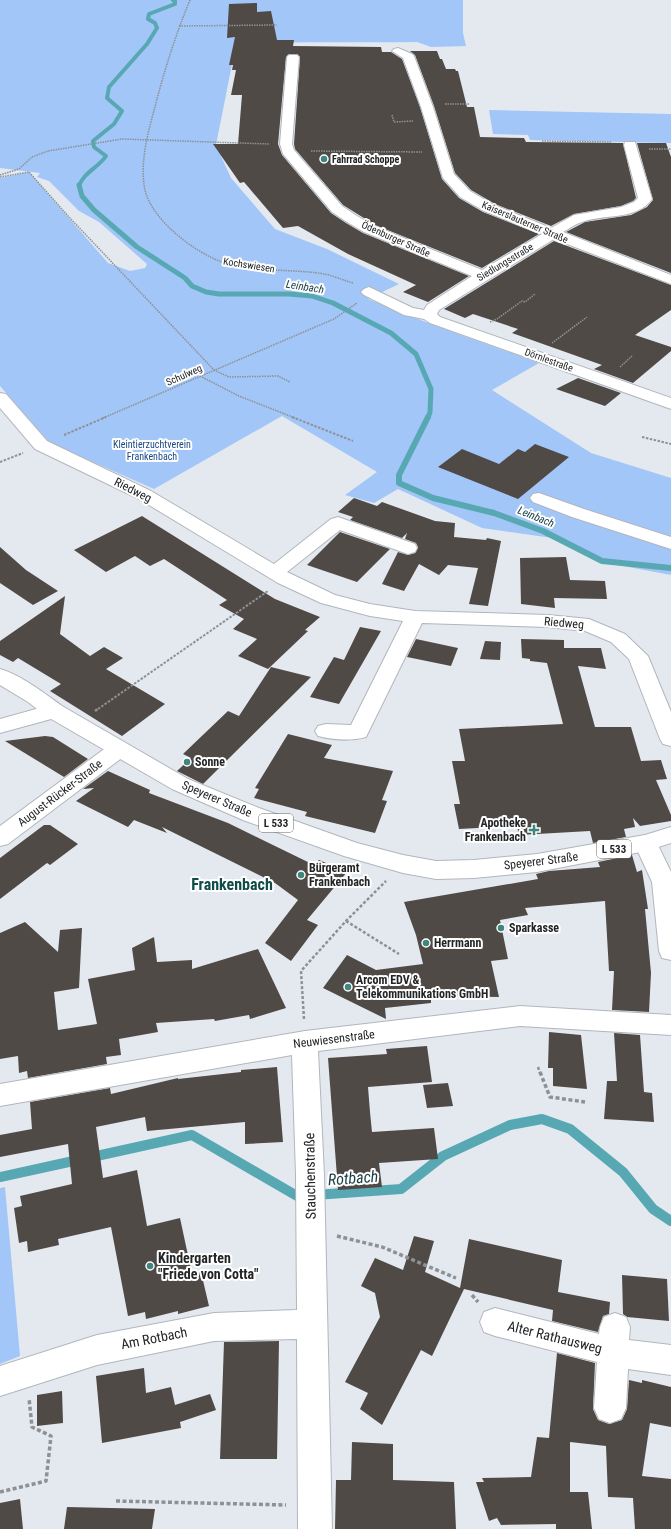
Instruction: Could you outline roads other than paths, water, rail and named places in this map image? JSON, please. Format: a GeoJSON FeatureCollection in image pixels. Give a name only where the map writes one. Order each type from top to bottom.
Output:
{"type":"FeatureCollection","features":[{"type":"Feature","properties":{"kind":"street","name":"Kaiserslauterner Straße"},"geometry":{"type":"LineString","coordinates":[[398,51],[408,56],[426,105],[448,175],[465,194],[488,208],[671,280]]}},
{"type":"Feature","properties":{"kind":"street","name":"Ödenburger Straße"},"geometry":{"type":"LineString","coordinates":[[293,57],[286,144],[288,151],[337,209],[369,229],[482,276]]}},
{"type":"Feature","properties":{"kind":"street","name":"Siedlungsstraße"},"geometry":{"type":"LineString","coordinates":[[430,315],[432,308],[482,276],[553,234],[569,222],[579,218],[628,210],[639,206],[645,199],[630,145]]}},
{"type":"Feature","properties":{"kind":"street"},"geometry":{"type":"LineString","coordinates":[[369,292],[409,312],[430,315]]}},
{"type":"Feature","properties":{"kind":"street","name":"Dörnlestraße"},"geometry":{"type":"LineString","coordinates":[[430,315],[435,320],[671,404]]}},
{"type":"Feature","properties":{"kind":"street","name":"Riedweg"},"geometry":{"type":"LineString","coordinates":[[0,398],[41,445],[145,495],[280,576],[328,599],[370,610],[415,617],[548,621],[589,625],[618,638],[638,656],[671,739]]}},
{"type":"Feature","properties":{"kind":"street"},"geometry":{"type":"LineString","coordinates":[[539,498],[578,513],[671,543]]}},
{"type":"Feature","properties":{"kind":"street"},"geometry":{"type":"LineString","coordinates":[[280,576],[338,523],[408,548]]}},
{"type":"Feature","properties":{"kind":"street"},"geometry":{"type":"LineString","coordinates":[[326,731],[358,732],[415,617]]}},
{"type":"Feature","properties":{"kind":"street","name":"Speyerer Straße"},"geometry":{"type":"LineString","coordinates":[[0,676],[35,697],[54,711],[180,784],[251,814],[352,850],[403,864],[436,870],[474,869],[544,862],[646,843]]}},
{"type":"Feature","properties":{"kind":"street"},"geometry":{"type":"LineString","coordinates":[[0,726],[54,711]]}},
{"type":"Feature","properties":{"kind":"street","name":"August-Rücker-Straße"},"geometry":{"type":"LineString","coordinates":[[0,838],[119,749]]}},
{"type":"Feature","properties":{"kind":"street","name":"L 533"},"geometry":{"type":"LineString","coordinates":[[646,843],[671,835]]}},
{"type":"Feature","properties":{"kind":"street"},"geometry":{"type":"LineString","coordinates":[[646,843],[664,882],[671,951]]}},
{"type":"Feature","properties":{"kind":"street","name":"Neuwiesenstraße"},"geometry":{"type":"LineString","coordinates":[[0,1095],[305,1042],[520,1016],[671,1025]]}},
{"type":"Feature","properties":{"kind":"street","name":"Stauchenstraße"},"geometry":{"type":"LineString","coordinates":[[305,1042],[310,1175],[315,1517]]}},
{"type":"Feature","properties":{"kind":"street","name":"Alter Rathausweg"},"geometry":{"type":"LineString","coordinates":[[495,1322],[615,1340],[671,1360]]}},
{"type":"Feature","properties":{"kind":"street","name":"Am Rotbach"},"geometry":{"type":"LineString","coordinates":[[13,1376],[97,1350],[214,1327],[312,1324]]}},
{"type":"Feature","properties":{"kind":"street","name":"Alter Rathausweg"},"geometry":{"type":"LineString","coordinates":[[610,1408],[615,1340]]}},
{"type":"Feature","properties":{"kind":"waterway","name":"Leinbach"},"geometry":{"type":"LineString","coordinates":[[79,186],[84,177],[106,156],[94,147],[93,141],[114,124],[122,111],[107,98],[109,87],[147,44],[157,28],[155,23],[148,19],[149,14],[175,4],[175,1],[173,0]]}},
{"type":"Feature","properties":{"kind":"waterway","name":"Leinbach"},"geometry":{"type":"LineString","coordinates":[[79,186],[82,196],[94,210],[137,247],[185,278],[192,286],[206,292],[219,294],[289,294],[312,296],[333,303],[391,333],[416,354],[431,389],[430,412],[428,418]]}},
{"type":"Feature","properties":{"kind":"waterway","name":"Leinbach"},"geometry":{"type":"LineString","coordinates":[[428,417],[399,475],[399,483],[433,498],[494,513],[543,531],[602,561],[671,568]]}},
{"type":"Feature","properties":{"kind":"waterway","name":"Rotbach"},"geometry":{"type":"LineString","coordinates":[[315,1195],[401,1189],[443,1156],[510,1125],[542,1119],[570,1129],[623,1172],[653,1209],[671,1221]]}},
{"type":"Feature","properties":{"kind":"waterway","name":"Rotbach"},"geometry":{"type":"LineString","coordinates":[[92,1157],[192,1135],[297,1196],[305,1195]]}},
{"type":"Feature","properties":{"kind":"waterway","name":"Rotbach"},"geometry":{"type":"LineString","coordinates":[[0,1177],[78,1160]]}},
{"type":"Feature","properties":{"kind":"place","name":"Fahrrad Schoppe"},"geometry":{"type":"Point","coordinates":[324,159]}},
{"type":"Feature","properties":{"kind":"place","name":"Sonne"},"geometry":{"type":"Point","coordinates":[187,762]}},
{"type":"Feature","properties":{"kind":"place","name":"Apotheke Frankenbach"},"geometry":{"type":"Point","coordinates":[534,830]}},
{"type":"Feature","properties":{"kind":"place","name":"Bürgeramt Frankenbach"},"geometry":{"type":"Point","coordinates":[301,875]}},
{"type":"Feature","properties":{"kind":"place","name":"Sparkasse"},"geometry":{"type":"Point","coordinates":[501,928]}},
{"type":"Feature","properties":{"kind":"place","name":"Herrmann"},"geometry":{"type":"Point","coordinates":[426,943]}},
{"type":"Feature","properties":{"kind":"place","name":"Arcom EDV & Telekommunikations GmbH"},"geometry":{"type":"Point","coordinates":[348,987]}},
{"type":"Feature","properties":{"kind":"place","name":"Kindergarten \"Friede von Cotta\""},"geometry":{"type":"Point","coordinates":[150,1266]}},
{"type":"Feature","properties":{"kind":"district","name":"Frankenbach"},"geometry":{"type":"Point","coordinates":[232,884]}},
{"type":"Feature","properties":{"kind":"park label","name":"Kleintierzuchtverein Frankenbach"},"geometry":{"type":"Point","coordinates":[152,450]}}]}
